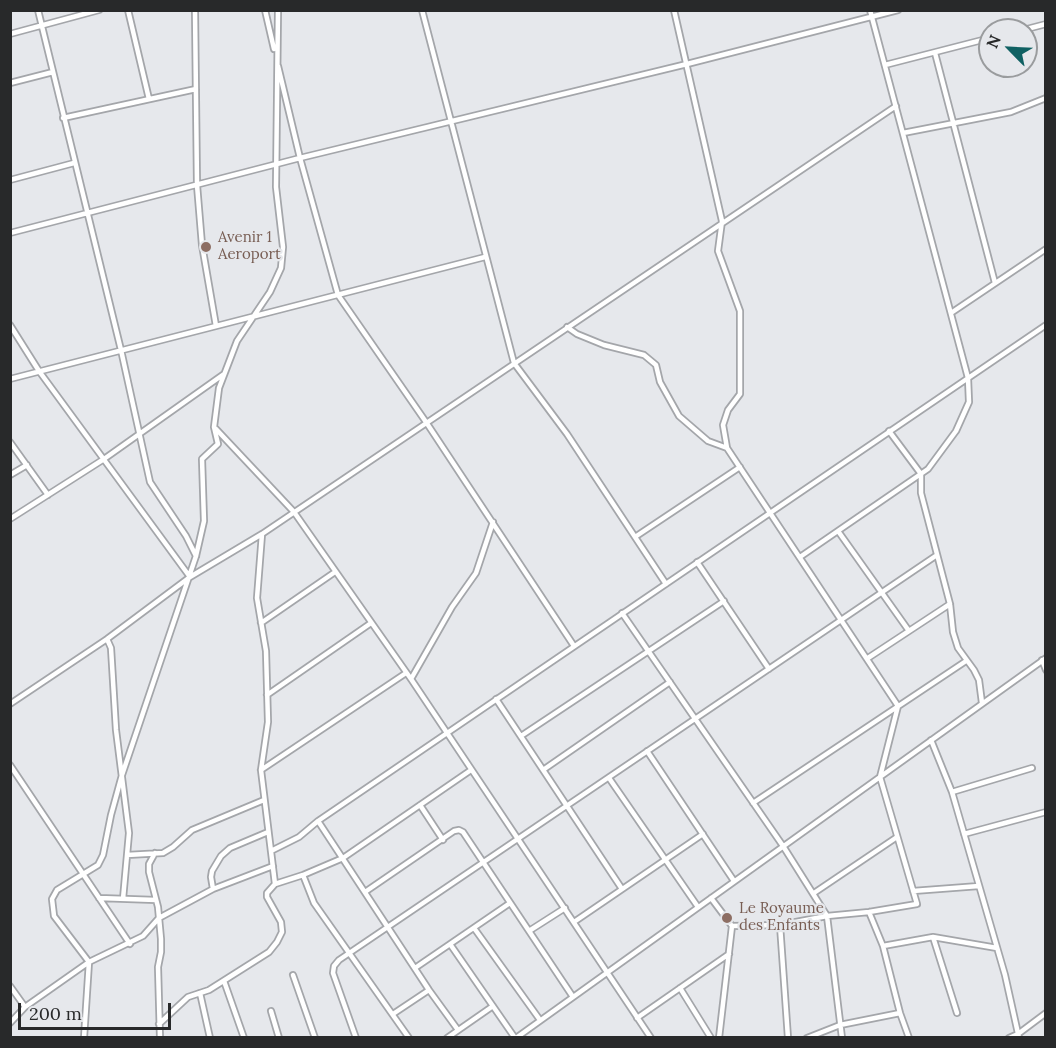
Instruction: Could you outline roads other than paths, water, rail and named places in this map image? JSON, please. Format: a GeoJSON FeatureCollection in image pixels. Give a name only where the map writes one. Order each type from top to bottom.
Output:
{"type":"FeatureCollection","features":[{"type":"Feature","properties":{"kind":"street"},"geometry":{"type":"LineString","coordinates":[[38,10],[121,350],[150,482],[186,536],[196,556]]}},
{"type":"Feature","properties":{"kind":"street"},"geometry":{"type":"LineString","coordinates":[[10,34],[99,10]]}},
{"type":"Feature","properties":{"kind":"street"},"geometry":{"type":"LineString","coordinates":[[128,10],[149,99]]}},
{"type":"Feature","properties":{"kind":"street"},"geometry":{"type":"LineString","coordinates":[[195,10],[197,185],[202,245],[216,326]]}},
{"type":"Feature","properties":{"kind":"street"},"geometry":{"type":"LineString","coordinates":[[265,10],[300,158],[338,295],[426,422],[574,646]]}},
{"type":"Feature","properties":{"kind":"street"},"geometry":{"type":"LineString","coordinates":[[84,1038],[89,962],[52,912],[52,899],[54,893],[98,865],[103,855],[122,775],[196,556],[204,521],[202,459],[218,444],[214,427],[219,388],[237,341],[270,292],[281,268],[283,247],[276,187],[278,10]]}},
{"type":"Feature","properties":{"kind":"street"},"geometry":{"type":"LineString","coordinates":[[422,10],[514,363],[567,434],[666,584]]}},
{"type":"Feature","properties":{"kind":"street"},"geometry":{"type":"LineString","coordinates":[[674,10],[722,221],[718,251],[740,311],[740,394],[728,410],[723,425],[727,448],[898,706],[880,777],[917,904],[780,925],[732,926]]}},
{"type":"Feature","properties":{"kind":"street"},"geometry":{"type":"LineString","coordinates":[[800,557],[921,474],[936,460],[956,431],[969,402],[968,378],[870,10]]}},
{"type":"Feature","properties":{"kind":"street"},"geometry":{"type":"LineString","coordinates":[[10,233],[276,164],[898,10]]}},
{"type":"Feature","properties":{"kind":"street"},"geometry":{"type":"LineString","coordinates":[[885,65],[978,41]]}},
{"type":"Feature","properties":{"kind":"street"},"geometry":{"type":"LineString","coordinates":[[935,52],[995,283]]}},
{"type":"Feature","properties":{"kind":"street"},"geometry":{"type":"LineString","coordinates":[[10,83],[53,72]]}},
{"type":"Feature","properties":{"kind":"street"},"geometry":{"type":"LineString","coordinates":[[63,118],[196,88]]}},
{"type":"Feature","properties":{"kind":"street"},"geometry":{"type":"LineString","coordinates":[[903,133],[1011,112],[1046,98]]}},
{"type":"Feature","properties":{"kind":"street"},"geometry":{"type":"LineString","coordinates":[[10,704],[107,639],[190,577],[262,534],[722,221],[896,106]]}},
{"type":"Feature","properties":{"kind":"street"},"geometry":{"type":"LineString","coordinates":[[10,180],[74,163]]}},
{"type":"Feature","properties":{"kind":"street"},"geometry":{"type":"LineString","coordinates":[[951,313],[1046,249]]}},
{"type":"Feature","properties":{"kind":"street"},"geometry":{"type":"LineString","coordinates":[[10,379],[485,257]]}},
{"type":"Feature","properties":{"kind":"street"},"geometry":{"type":"LineString","coordinates":[[10,325],[39,371],[190,577]]}},
{"type":"Feature","properties":{"kind":"street"},"geometry":{"type":"LineString","coordinates":[[271,851],[299,837],[318,821],[1046,325]]}},
{"type":"Feature","properties":{"kind":"street"},"geometry":{"type":"LineString","coordinates":[[567,327],[577,334],[604,345],[644,355],[656,365],[660,382],[679,416],[708,441],[727,448]]}},
{"type":"Feature","properties":{"kind":"street"},"geometry":{"type":"LineString","coordinates":[[11,516],[104,459],[225,373]]}},
{"type":"Feature","properties":{"kind":"street"},"geometry":{"type":"LineString","coordinates":[[214,427],[294,512],[411,679],[651,1038]]}},
{"type":"Feature","properties":{"kind":"street"},"geometry":{"type":"LineString","coordinates":[[889,431],[921,474],[921,494],[950,604],[958,648],[979,680],[982,703]]}},
{"type":"Feature","properties":{"kind":"street"},"geometry":{"type":"LineString","coordinates":[[10,442],[48,495]]}},
{"type":"Feature","properties":{"kind":"street"},"geometry":{"type":"LineString","coordinates":[[10,475],[27,465]]}},
{"type":"Feature","properties":{"kind":"street"},"geometry":{"type":"LineString","coordinates":[[635,537],[740,467]]}},
{"type":"Feature","properties":{"kind":"street"},"geometry":{"type":"LineString","coordinates":[[411,679],[452,607],[476,573],[493,522]]}},
{"type":"Feature","properties":{"kind":"street"},"geometry":{"type":"LineString","coordinates":[[838,531],[909,631]]}},
{"type":"Feature","properties":{"kind":"street"},"geometry":{"type":"LineString","coordinates":[[262,534],[257,598],[266,651],[268,722],[261,770],[275,884]]}},
{"type":"Feature","properties":{"kind":"street"},"geometry":{"type":"LineString","coordinates":[[356,1038],[333,973],[334,966],[339,960],[937,555]]}},
{"type":"Feature","properties":{"kind":"street"},"geometry":{"type":"LineString","coordinates":[[697,562],[769,669]]}},
{"type":"Feature","properties":{"kind":"street"},"geometry":{"type":"LineString","coordinates":[[261,623],[335,572]]}},
{"type":"Feature","properties":{"kind":"street"},"geometry":{"type":"LineString","coordinates":[[521,736],[724,601]]}},
{"type":"Feature","properties":{"kind":"street"},"geometry":{"type":"LineString","coordinates":[[868,658],[950,604]]}},
{"type":"Feature","properties":{"kind":"street"},"geometry":{"type":"LineString","coordinates":[[622,613],[783,846],[827,916],[842,1038]]}},
{"type":"Feature","properties":{"kind":"street"},"geometry":{"type":"LineString","coordinates":[[267,695],[371,623]]}},
{"type":"Feature","properties":{"kind":"street"},"geometry":{"type":"LineString","coordinates":[[107,639],[111,648],[116,730],[129,833],[123,898]]}},
{"type":"Feature","properties":{"kind":"street"},"geometry":{"type":"LineString","coordinates":[[450,944],[516,1038],[1044,659],[1046,670]]}},
{"type":"Feature","properties":{"kind":"street"},"geometry":{"type":"LineString","coordinates":[[753,803],[966,661]]}},
{"type":"Feature","properties":{"kind":"street"},"geometry":{"type":"LineString","coordinates":[[261,770],[406,673]]}},
{"type":"Feature","properties":{"kind":"street"},"geometry":{"type":"LineString","coordinates":[[543,770],[670,682]]}},
{"type":"Feature","properties":{"kind":"street"},"geometry":{"type":"LineString","coordinates":[[496,699],[622,889]]}},
{"type":"Feature","properties":{"kind":"street"},"geometry":{"type":"LineString","coordinates":[[931,740],[952,792],[997,948],[1019,1036]]}},
{"type":"Feature","properties":{"kind":"street"},"geometry":{"type":"LineString","coordinates":[[647,751],[734,881]]}},
{"type":"Feature","properties":{"kind":"street"},"geometry":{"type":"LineString","coordinates":[[10,765],[130,944]]}},
{"type":"Feature","properties":{"kind":"street"},"geometry":{"type":"LineString","coordinates":[[952,792],[1032,768]]}},
{"type":"Feature","properties":{"kind":"street"},"geometry":{"type":"LineString","coordinates":[[159,1024],[188,997],[224,981],[269,952],[282,932],[281,922],[267,897],[267,893],[275,884],[343,858],[471,770]]}},
{"type":"Feature","properties":{"kind":"street"},"geometry":{"type":"LineString","coordinates":[[609,778],[698,907]]}},
{"type":"Feature","properties":{"kind":"street"},"geometry":{"type":"LineString","coordinates":[[127,855],[168,850],[192,830],[264,800]]}},
{"type":"Feature","properties":{"kind":"street"},"geometry":{"type":"LineString","coordinates":[[420,805],[443,840]]}},
{"type":"Feature","properties":{"kind":"street"},"geometry":{"type":"LineString","coordinates":[[964,834],[1046,812]]}},
{"type":"Feature","properties":{"kind":"street"},"geometry":{"type":"LineString","coordinates":[[318,821],[429,990],[458,1030]]}},
{"type":"Feature","properties":{"kind":"street"},"geometry":{"type":"LineString","coordinates":[[365,892],[454,831],[463,832],[573,997]]}},
{"type":"Feature","properties":{"kind":"street"},"geometry":{"type":"LineString","coordinates":[[213,889],[212,871],[221,856],[230,848],[268,832]]}},
{"type":"Feature","properties":{"kind":"street"},"geometry":{"type":"LineString","coordinates":[[574,922],[703,834]]}},
{"type":"Feature","properties":{"kind":"street"},"geometry":{"type":"LineString","coordinates":[[814,893],[897,837]]}},
{"type":"Feature","properties":{"kind":"street"},"geometry":{"type":"LineString","coordinates":[[155,853],[148,864],[159,918],[160,1038]]}},
{"type":"Feature","properties":{"kind":"street"},"geometry":{"type":"LineString","coordinates":[[10,1023],[25,1007],[89,962],[143,936],[159,918],[213,889],[273,866]]}},
{"type":"Feature","properties":{"kind":"street"},"geometry":{"type":"LineString","coordinates":[[303,875],[314,903],[351,952],[409,1038]]}},
{"type":"Feature","properties":{"kind":"street"},"geometry":{"type":"LineString","coordinates":[[914,891],[979,886]]}},
{"type":"Feature","properties":{"kind":"street"},"geometry":{"type":"LineString","coordinates":[[99,897],[156,900]]}},
{"type":"Feature","properties":{"kind":"street"},"geometry":{"type":"LineString","coordinates":[[711,898],[732,926],[719,1038]]}},
{"type":"Feature","properties":{"kind":"street"},"geometry":{"type":"LineString","coordinates":[[415,968],[510,903]]}},
{"type":"Feature","properties":{"kind":"street"},"geometry":{"type":"LineString","coordinates":[[528,931],[565,908]]}},
{"type":"Feature","properties":{"kind":"street"},"geometry":{"type":"LineString","coordinates":[[869,912],[883,946],[900,1013],[909,1038]]}},
{"type":"Feature","properties":{"kind":"street"},"geometry":{"type":"LineString","coordinates":[[780,925],[788,1038]]}},
{"type":"Feature","properties":{"kind":"street"},"geometry":{"type":"LineString","coordinates":[[474,928],[540,1020]]}},
{"type":"Feature","properties":{"kind":"street"},"geometry":{"type":"LineString","coordinates":[[883,946],[933,937],[997,948]]}},
{"type":"Feature","properties":{"kind":"street"},"geometry":{"type":"LineString","coordinates":[[933,937],[957,1013]]}},
{"type":"Feature","properties":{"kind":"street"},"geometry":{"type":"LineString","coordinates":[[638,1018],[729,954]]}},
{"type":"Feature","properties":{"kind":"street"},"geometry":{"type":"LineString","coordinates":[[293,975],[315,1038]]}},
{"type":"Feature","properties":{"kind":"street"},"geometry":{"type":"LineString","coordinates":[[224,981],[244,1038]]}},
{"type":"Feature","properties":{"kind":"street"},"geometry":{"type":"LineString","coordinates":[[10,986],[25,1007]]}},
{"type":"Feature","properties":{"kind":"street"},"geometry":{"type":"LineString","coordinates":[[680,988],[711,1038]]}},
{"type":"Feature","properties":{"kind":"street"},"geometry":{"type":"LineString","coordinates":[[393,1014],[429,990]]}},
{"type":"Feature","properties":{"kind":"street"},"geometry":{"type":"LineString","coordinates":[[200,993],[210,1038]]}},
{"type":"Feature","properties":{"kind":"street"},"geometry":{"type":"LineString","coordinates":[[447,1038],[493,1006]]}},
{"type":"Feature","properties":{"kind":"street"},"geometry":{"type":"LineString","coordinates":[[271,1011],[279,1038]]}},
{"type":"Feature","properties":{"kind":"street"},"geometry":{"type":"LineString","coordinates":[[807,1038],[840,1024],[900,1013]]}},
{"type":"Feature","properties":{"kind":"street"},"geometry":{"type":"LineString","coordinates":[[1009,1038],[1019,1036],[1046,1013]]}},
{"type":"Feature","properties":{"kind":"place","name":"Avenir 1 Aeroport"},"geometry":{"type":"Point","coordinates":[206,247]}},
{"type":"Feature","properties":{"kind":"place","name":"Le Royaume des Enfants"},"geometry":{"type":"Point","coordinates":[727,918]}}]}
